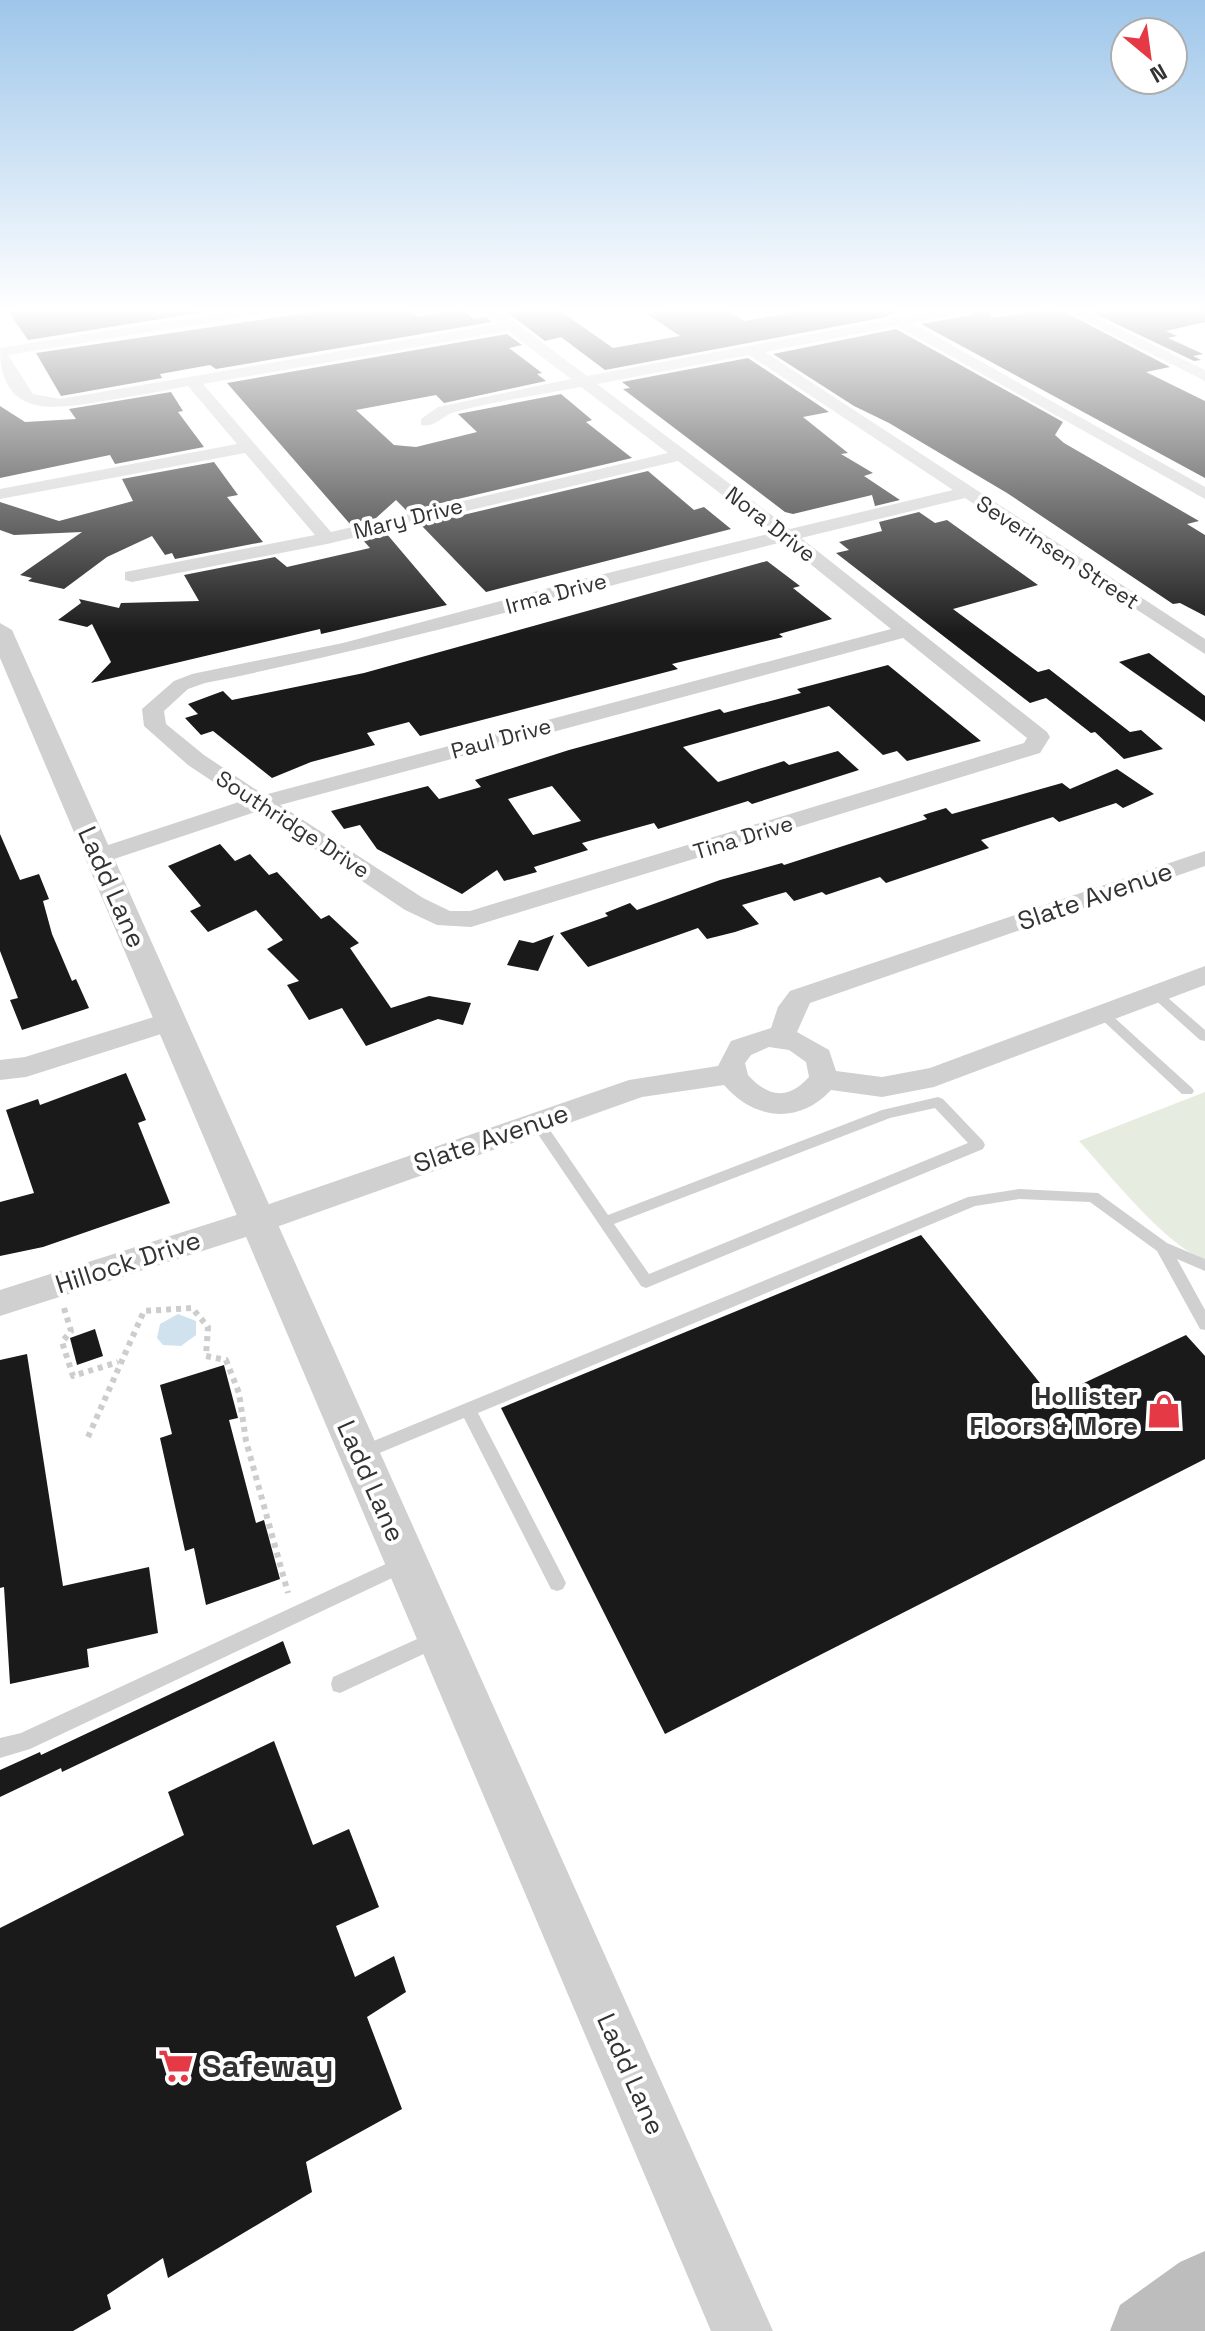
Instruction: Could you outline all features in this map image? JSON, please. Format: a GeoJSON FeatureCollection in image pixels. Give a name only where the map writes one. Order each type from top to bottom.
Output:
{"type":"FeatureCollection","features":[{"type":"Feature","properties":{"kind":"main road"},"geometry":{"type":"LineString","coordinates":[[1146,2331],[1205,2287]]}},
{"type":"Feature","properties":{"kind":"street"},"geometry":{"type":"LineString","coordinates":[[222,417],[327,538]]}},
{"type":"Feature","properties":{"kind":"street"},"geometry":{"type":"LineString","coordinates":[[427,422],[437,417]]}},
{"type":"Feature","properties":{"kind":"street","name":"Nora Drive"},"geometry":{"type":"LineString","coordinates":[[631,417],[1035,732],[1039,737],[1032,748]]}},
{"type":"Feature","properties":{"kind":"street","name":"Severinsen Street"},"geometry":{"type":"LineString","coordinates":[[853,417],[1205,648]]}},
{"type":"Feature","properties":{"kind":"street"},"geometry":{"type":"LineString","coordinates":[[1068,417],[1205,494]]}},
{"type":"Feature","properties":{"kind":"street"},"geometry":{"type":"LineString","coordinates":[[0,494],[248,447]]}},
{"type":"Feature","properties":{"kind":"street","name":"Mary Drive"},"geometry":{"type":"LineString","coordinates":[[132,576],[327,538],[683,455]]}},
{"type":"Feature","properties":{"kind":"street"},"geometry":{"type":"LineString","coordinates":[[70,480],[80,496]]}},
{"type":"Feature","properties":{"kind":"street","name":"Irma Drive"},"geometry":{"type":"LineString","coordinates":[[153,709],[181,685],[199,678],[382,640],[586,584],[967,492]]}},
{"type":"Feature","properties":{"kind":"street","name":"Ladd Lane"},"geometry":{"type":"LineString","coordinates":[[0,630],[742,2331]]}},
{"type":"Feature","properties":{"kind":"street","name":"Paul Drive"},"geometry":{"type":"LineString","coordinates":[[99,856],[260,803],[907,631]]}},
{"type":"Feature","properties":{"kind":"street","name":"Southridge Drive"},"geometry":{"type":"LineString","coordinates":[[153,709],[152,720],[167,739],[414,904],[453,920]]}},
{"type":"Feature","properties":{"kind":"street","name":"Tina Drive"},"geometry":{"type":"LineString","coordinates":[[453,920],[486,914],[1032,748]]}},
{"type":"Feature","properties":{"kind":"street","name":"Slate Avenue"},"geometry":{"type":"LineString","coordinates":[[781,1037],[792,1007],[800,997],[1205,858]]}},
{"type":"Feature","properties":{"kind":"street"},"geometry":{"type":"LineString","coordinates":[[824,1079],[882,1087],[934,1077],[1205,975]]}},
{"type":"Feature","properties":{"kind":"street"},"geometry":{"type":"LineString","coordinates":[[0,1070],[26,1067],[170,1021]]}},
{"type":"Feature","properties":{"kind":"street"},"geometry":{"type":"LineString","coordinates":[[781,1037],[796,1041],[819,1057],[824,1079],[808,1098],[778,1104],[747,1095],[731,1074],[730,1064],[742,1046],[753,1040],[781,1037]]}},
{"type":"Feature","properties":{"kind":"street","name":"Slate Avenue"},"geometry":{"type":"LineString","coordinates":[[257,1221],[639,1087],[731,1074]]}},
{"type":"Feature","properties":{"kind":"street","name":"Hillock Drive"},"geometry":{"type":"LineString","coordinates":[[0,1303],[257,1221]]}},
{"type":"Feature","properties":{"kind":"lane"},"geometry":{"type":"LineString","coordinates":[[1156,994],[1205,1037]]}},
{"type":"Feature","properties":{"kind":"lane"},"geometry":{"type":"LineString","coordinates":[[1103,1014],[1187,1091]]}},
{"type":"Feature","properties":{"kind":"lane"},"geometry":{"type":"LineString","coordinates":[[536,1121],[605,1222],[646,1282],[978,1145],[938,1102],[887,1114],[605,1222]]}},
{"type":"Feature","properties":{"kind":"lane"},"geometry":{"type":"LineString","coordinates":[[359,1454],[973,1201],[1019,1194],[1093,1197],[1162,1247],[1205,1265]]}},
{"type":"Feature","properties":{"kind":"lane"},"geometry":{"type":"LineString","coordinates":[[1162,1247],[1205,1324]]}},
{"type":"Feature","properties":{"kind":"lane"},"geometry":{"type":"LineString","coordinates":[[468,1409],[557,1583]]}},
{"type":"Feature","properties":{"kind":"lane"},"geometry":{"type":"LineString","coordinates":[[0,1748],[23,1742],[407,1563]]}},
{"type":"Feature","properties":{"kind":"lane"},"geometry":{"type":"LineString","coordinates":[[340,1684],[440,1638]]}},
{"type":"Feature","properties":{"kind":"path"},"geometry":{"type":"LineString","coordinates":[[57,1285],[71,1331],[62,1342],[73,1376],[119,1362]]}},
{"type":"Feature","properties":{"kind":"path"},"geometry":{"type":"LineString","coordinates":[[88,1437],[144,1311],[192,1308],[208,1327],[206,1356],[226,1360],[239,1393],[246,1441],[288,1593]]}},
{"type":"Feature","properties":{"kind":"shaded area"},"geometry":{"type":"Polygon","coordinates":[[[1205,1092],[1205,1259],[1190,1252],[1156,1225],[1079,1141],[1205,1092]]]}},
{"type":"Feature","properties":{"kind":"water"},"geometry":{"type":"Polygon","coordinates":[[[178,1314],[196,1321],[196,1335],[181,1346],[163,1345],[157,1338],[160,1324],[178,1314]]]}},
{"type":"Feature","properties":{"kind":"building"},"geometry":{"type":"Polygon","coordinates":[[[0,417],[17,417],[25,422],[76,419],[74,417],[182,417],[204,447],[115,464],[110,455],[0,478],[0,417]]]}},
{"type":"Feature","properties":{"kind":"building"},"geometry":{"type":"Polygon","coordinates":[[[256,417],[363,417],[394,445],[416,447],[477,432],[461,417],[588,417],[592,420],[586,422],[632,458],[407,511],[396,500],[376,518],[350,524],[256,417]]]}},
{"type":"Feature","properties":{"kind":"building"},"geometry":{"type":"Polygon","coordinates":[[[660,417],[804,417],[848,453],[841,454],[873,473],[864,476],[900,500],[875,506],[872,495],[793,514],[785,512],[660,417]]]}},
{"type":"Feature","properties":{"kind":"building"},"geometry":{"type":"Polygon","coordinates":[[[876,417],[1054,417],[1063,422],[1055,435],[1064,443],[1199,521],[1187,524],[1205,535],[1205,616],[1180,603],[1173,604],[1007,493],[876,417]]]}},
{"type":"Feature","properties":{"kind":"building"},"geometry":{"type":"Polygon","coordinates":[[[1092,417],[1205,417],[1205,478],[1092,417]]]}},
{"type":"Feature","properties":{"kind":"building"},"geometry":{"type":"Polygon","coordinates":[[[214,462],[238,495],[227,497],[263,542],[175,559],[172,553],[165,555],[152,536],[107,557],[64,589],[28,581],[32,578],[20,575],[82,532],[14,535],[0,530],[0,502],[59,521],[133,501],[122,479],[214,462]]]}},
{"type":"Feature","properties":{"kind":"building"},"geometry":{"type":"Polygon","coordinates":[[[648,471],[694,510],[704,507],[731,529],[486,592],[421,525],[648,471]]]}},
{"type":"Feature","properties":{"kind":"building"},"geometry":{"type":"Polygon","coordinates":[[[919,512],[935,523],[947,520],[1038,585],[953,609],[1038,672],[1049,669],[1130,732],[1141,730],[1163,749],[1124,759],[1095,732],[1091,733],[1046,698],[1030,703],[836,553],[849,550],[839,542],[882,531],[879,522],[919,512]]]}},
{"type":"Feature","properties":{"kind":"building"},"geometry":{"type":"Polygon","coordinates":[[[386,533],[447,605],[321,634],[320,629],[91,683],[111,662],[92,624],[87,627],[58,620],[81,603],[79,599],[119,608],[121,603],[199,601],[184,575],[275,557],[287,567],[370,548],[362,539],[386,533]]]}},
{"type":"Feature","properties":{"kind":"building"},"geometry":{"type":"Polygon","coordinates":[[[767,561],[800,586],[793,588],[832,619],[779,634],[783,637],[672,664],[678,669],[420,736],[409,722],[367,733],[375,745],[311,762],[272,778],[213,731],[201,735],[185,718],[198,714],[188,704],[223,691],[232,700],[364,673],[767,561]]]}},
{"type":"Feature","properties":{"kind":"building"},"geometry":{"type":"Polygon","coordinates":[[[1149,653],[1205,696],[1205,722],[1119,662],[1149,653]]]}},
{"type":"Feature","properties":{"kind":"building"},"geometry":{"type":"Polygon","coordinates":[[[888,665],[981,741],[907,761],[897,751],[883,755],[829,706],[683,747],[718,782],[784,761],[789,765],[838,751],[859,770],[752,804],[748,801],[658,829],[654,823],[582,843],[588,850],[534,867],[537,872],[504,881],[497,870],[462,894],[377,849],[360,825],[344,829],[331,811],[428,786],[439,799],[481,787],[475,780],[569,750],[720,709],[724,713],[801,693],[797,689],[888,665]],[[552,786],[508,799],[533,835],[581,821],[552,786]]]}},
{"type":"Feature","properties":{"kind":"building"},"geometry":{"type":"Polygon","coordinates":[[[1117,769],[1154,794],[1123,808],[1116,803],[1059,822],[1053,817],[981,840],[989,848],[886,883],[880,877],[826,895],[822,892],[794,901],[786,892],[742,905],[759,924],[735,932],[707,939],[698,928],[588,967],[560,933],[608,916],[605,913],[630,903],[637,910],[720,880],[782,863],[784,865],[927,819],[923,815],[946,808],[952,814],[1062,783],[1070,789],[1117,769]]]}},
{"type":"Feature","properties":{"kind":"building"},"geometry":{"type":"Polygon","coordinates":[[[0,834],[20,880],[39,874],[49,899],[43,901],[52,934],[72,981],[76,979],[89,1008],[22,1030],[10,1000],[18,998],[0,951],[0,834]]]}},
{"type":"Feature","properties":{"kind":"building"},"geometry":{"type":"Polygon","coordinates":[[[220,844],[235,861],[250,854],[269,875],[277,872],[321,919],[329,915],[359,943],[350,948],[391,1008],[429,996],[471,1003],[463,1025],[438,1019],[366,1046],[342,1008],[309,1020],[287,985],[299,981],[267,949],[283,940],[256,910],[208,932],[190,911],[201,906],[168,866],[220,844]]]}},
{"type":"Feature","properties":{"kind":"building"},"geometry":{"type":"Polygon","coordinates":[[[554,935],[538,971],[507,965],[519,940],[533,943],[554,935]]]}},
{"type":"Feature","properties":{"kind":"building"},"geometry":{"type":"Polygon","coordinates":[[[126,1073],[146,1120],[138,1123],[170,1203],[43,1247],[0,1256],[0,1202],[34,1193],[6,1110],[38,1099],[40,1105],[126,1073]]]}},
{"type":"Feature","properties":{"kind":"building"},"geometry":{"type":"Polygon","coordinates":[[[921,1235],[1052,1398],[1186,1335],[1205,1356],[1205,1459],[665,1734],[501,1408],[921,1235]]]}},
{"type":"Feature","properties":{"kind":"building"},"geometry":{"type":"Polygon","coordinates":[[[95,1329],[103,1356],[77,1365],[70,1338],[95,1329]]]}},
{"type":"Feature","properties":{"kind":"building"},"geometry":{"type":"Polygon","coordinates":[[[27,1354],[63,1586],[149,1567],[158,1633],[87,1649],[89,1667],[10,1684],[4,1587],[0,1588],[0,1360],[27,1354]]]}},
{"type":"Feature","properties":{"kind":"building"},"geometry":{"type":"Polygon","coordinates":[[[224,1365],[238,1418],[229,1420],[256,1523],[264,1520],[280,1579],[206,1605],[194,1548],[185,1551],[160,1438],[172,1434],[160,1385],[224,1365]]]}},
{"type":"Feature","properties":{"kind":"building"},"geometry":{"type":"Polygon","coordinates":[[[283,1641],[291,1663],[62,1772],[61,1768],[0,1797],[0,1770],[40,1752],[41,1755],[283,1641]]]}},
{"type":"Feature","properties":{"kind":"building","name":"Safeway"},"geometry":{"type":"Polygon","coordinates":[[[274,1741],[313,1845],[349,1829],[379,1907],[336,1926],[355,1977],[394,1956],[406,1992],[367,2017],[402,2109],[306,2162],[312,2192],[168,2278],[163,2258],[107,2295],[111,2309],[73,2331],[0,2331],[0,1928],[184,1835],[168,1792],[274,1741]]]}},
{"type":"Feature","properties":{"kind":"place","name":"Hollister Floors & More"},"geometry":{"type":"Point","coordinates":[1164,1411]}},
{"type":"Feature","properties":{"kind":"place","name":"Safeway"},"geometry":{"type":"Point","coordinates":[176,2066]}}]}
